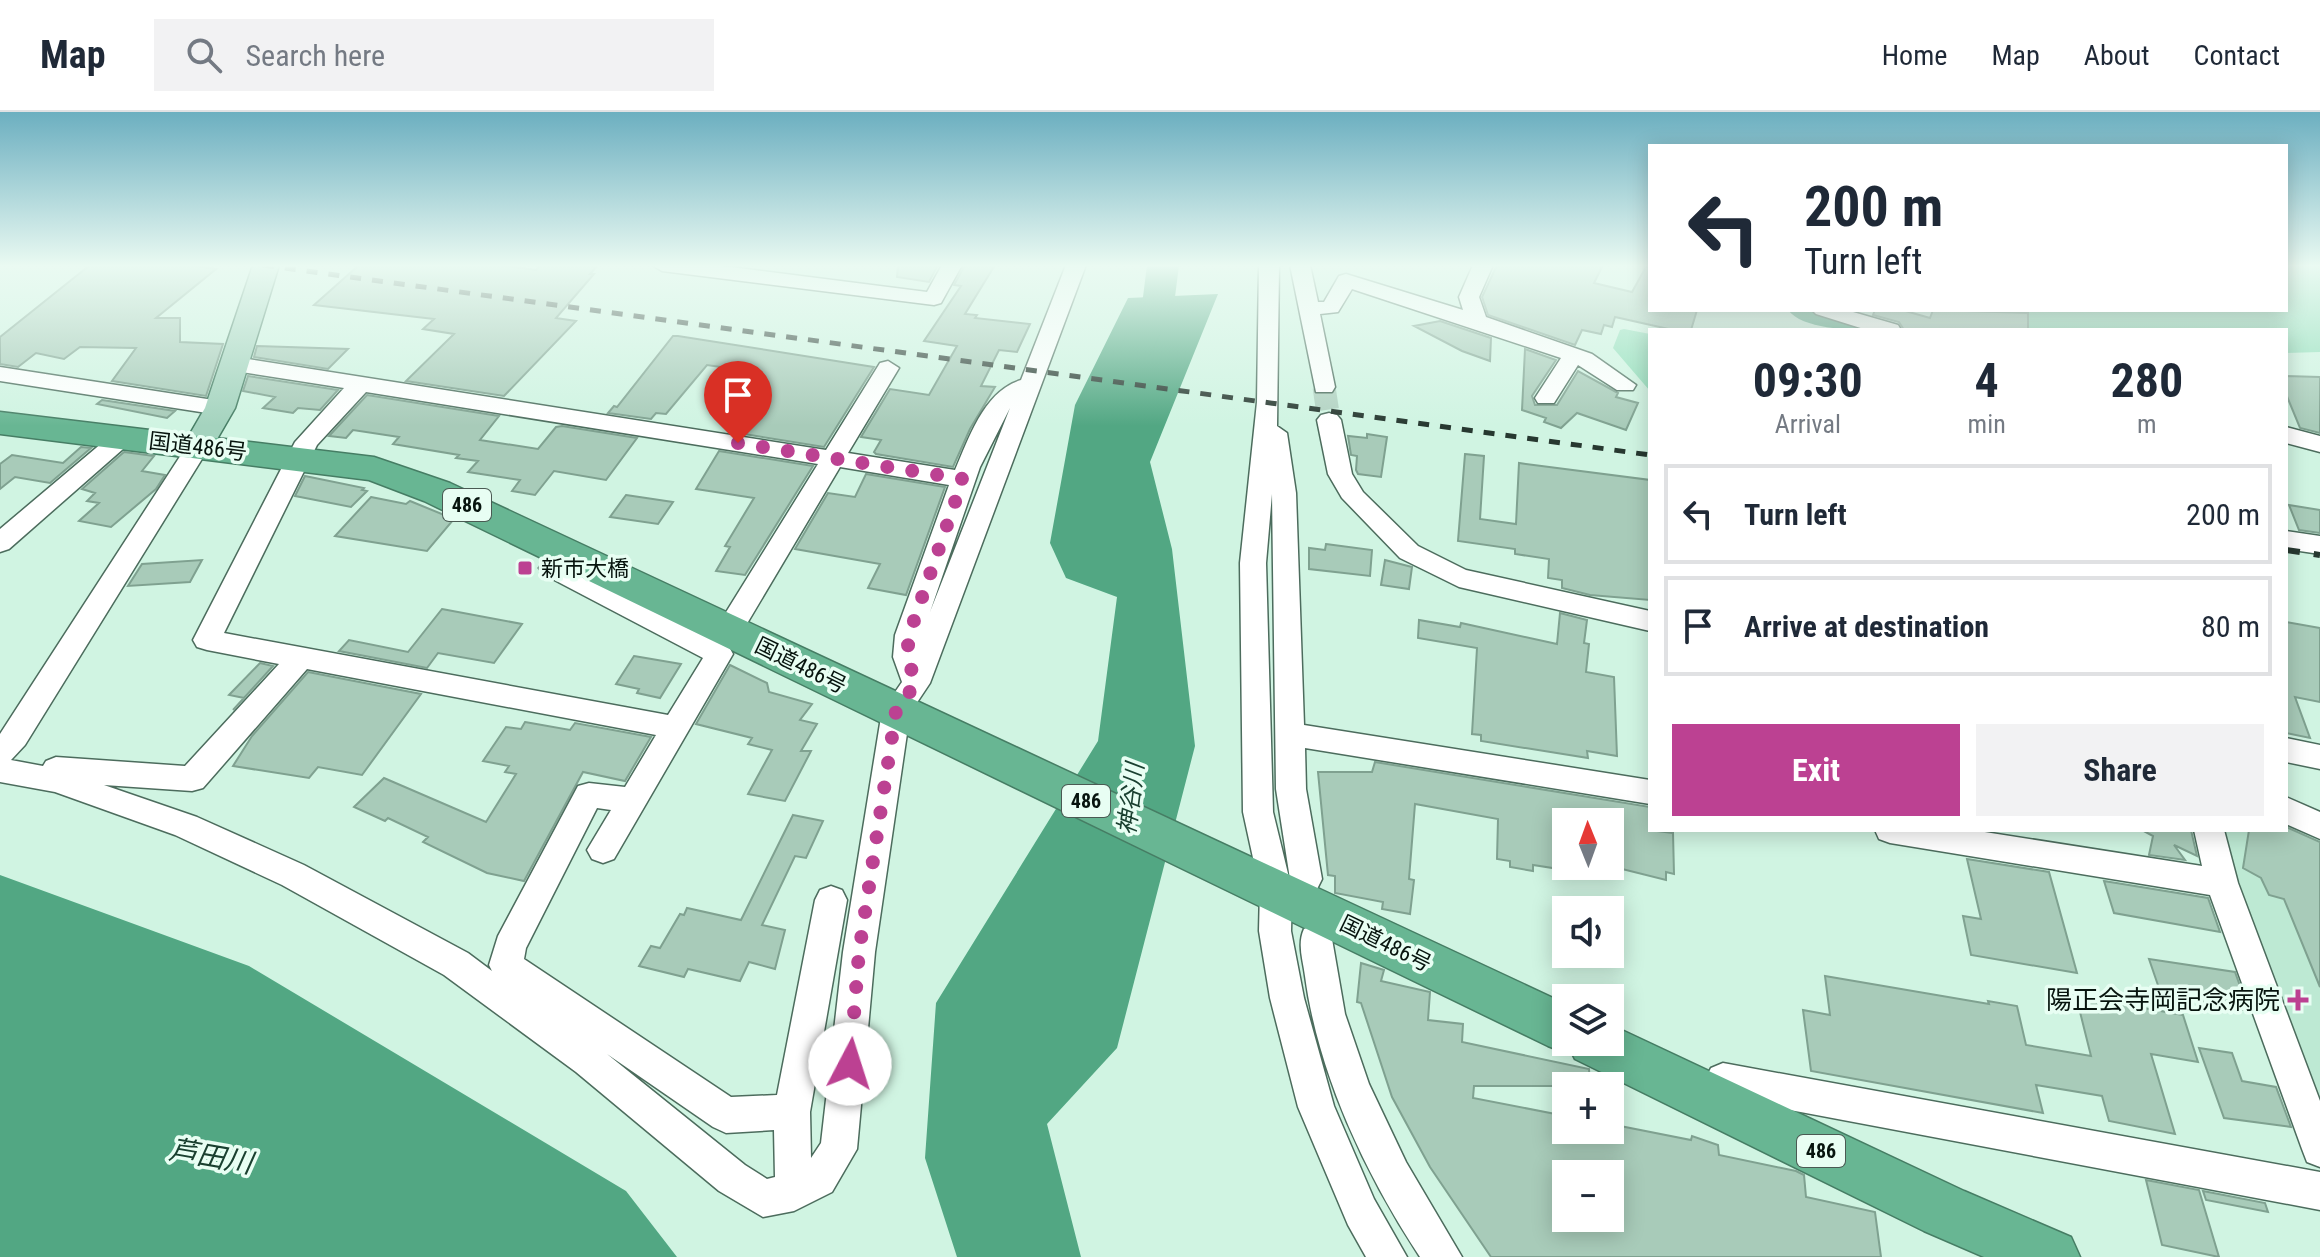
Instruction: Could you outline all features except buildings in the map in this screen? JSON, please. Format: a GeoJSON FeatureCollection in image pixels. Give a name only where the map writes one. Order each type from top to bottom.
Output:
{"type":"FeatureCollection","features":[{"type":"Feature","properties":{"kind":"highway","name":"国道486号"},"geometry":{"type":"LineString","coordinates":[[0,423],[299,457],[374,469],[437,492],[729,630],[906,697],[1291,884],[1552,1022]]}},
{"type":"Feature","properties":{"kind":"highway","name":"486"},"geometry":{"type":"LineString","coordinates":[[1622,1056],[1944,1211],[2051,1257]]}},
{"type":"Feature","properties":{"kind":"main road"},"geometry":{"type":"LineString","coordinates":[[198,446],[220,408],[249,318]]}},
{"type":"Feature","properties":{"kind":"street"},"geometry":{"type":"LineString","coordinates":[[906,697],[1055,318]]}},
{"type":"Feature","properties":{"kind":"street"},"geometry":{"type":"LineString","coordinates":[[1269,318],[1268,402],[1253,563],[1258,812],[1291,884]]}},
{"type":"Feature","properties":{"kind":"street"},"geometry":{"type":"LineString","coordinates":[[1310,318],[1324,387]]}},
{"type":"Feature","properties":{"kind":"street"},"geometry":{"type":"LineString","coordinates":[[1469,318],[1574,355],[1625,385]]}},
{"type":"Feature","properties":{"kind":"street"},"geometry":{"type":"LineString","coordinates":[[1851,318],[1883,328]]}},
{"type":"Feature","properties":{"kind":"street"},"geometry":{"type":"LineString","coordinates":[[1546,398],[1574,355]]}},
{"type":"Feature","properties":{"kind":"street"},"geometry":{"type":"LineString","coordinates":[[235,364],[963,479]]}},
{"type":"Feature","properties":{"kind":"street"},"geometry":{"type":"LineString","coordinates":[[729,630],[888,368]]}},
{"type":"Feature","properties":{"kind":"street"},"geometry":{"type":"LineString","coordinates":[[0,374],[220,408]]}},
{"type":"Feature","properties":{"kind":"street"},"geometry":{"type":"LineString","coordinates":[[360,384],[307,442],[207,640],[674,727]]}},
{"type":"Feature","properties":{"kind":"street"},"geometry":{"type":"LineString","coordinates":[[6,765],[186,826],[293,875],[456,964],[588,1060],[732,1178],[763,1198],[794,1192],[819,1179],[839,1149],[859,952],[906,697],[909,635],[963,479],[991,416],[1012,391],[1029,385]]}},
{"type":"Feature","properties":{"kind":"street"},"geometry":{"type":"LineString","coordinates":[[1329,420],[1340,474],[1354,498],[1409,552],[1459,578],[1648,621]]}},
{"type":"Feature","properties":{"kind":"street"},"geometry":{"type":"LineString","coordinates":[[1264,427],[1274,432],[1284,493],[1291,789],[1291,884],[1275,931],[1287,998],[1316,1107],[1361,1212],[1388,1257]]}},
{"type":"Feature","properties":{"kind":"street"},"geometry":{"type":"LineString","coordinates":[[2288,436],[2320,444]]}},
{"type":"Feature","properties":{"kind":"street"},"geometry":{"type":"LineString","coordinates":[[0,543],[123,437]]}},
{"type":"Feature","properties":{"kind":"street"},"geometry":{"type":"LineString","coordinates":[[6,765],[15,737],[198,446]]}},
{"type":"Feature","properties":{"kind":"street"},"geometry":{"type":"LineString","coordinates":[[2288,540],[2320,545]]}},
{"type":"Feature","properties":{"kind":"street"},"geometry":{"type":"LineString","coordinates":[[566,551],[552,568],[719,654],[603,850]]}},
{"type":"Feature","properties":{"kind":"street"},"geometry":{"type":"LineString","coordinates":[[6,765],[192,779],[301,658]]}},
{"type":"Feature","properties":{"kind":"street"},"geometry":{"type":"LineString","coordinates":[[1289,734],[1648,792]]}},
{"type":"Feature","properties":{"kind":"street"},"geometry":{"type":"LineString","coordinates":[[2288,750],[2320,757]]}},
{"type":"Feature","properties":{"kind":"street"},"geometry":{"type":"LineString","coordinates":[[632,800],[589,795],[510,946],[506,965],[726,1115],[792,1112]]}},
{"type":"Feature","properties":{"kind":"street"},"geometry":{"type":"LineString","coordinates":[[2288,811],[2320,826]]}},
{"type":"Feature","properties":{"kind":"street"},"geometry":{"type":"LineString","coordinates":[[1903,832],[2222,883]]}},
{"type":"Feature","properties":{"kind":"street"},"geometry":{"type":"LineString","coordinates":[[2209,832],[2222,883],[2320,1149]]}},
{"type":"Feature","properties":{"kind":"street"},"geometry":{"type":"LineString","coordinates":[[794,1192],[792,1112],[831,900]]}},
{"type":"Feature","properties":{"kind":"street"},"geometry":{"type":"LineString","coordinates":[[1316,939],[1330,1022],[1355,1096],[1422,1228],[1443,1257]]}},
{"type":"Feature","properties":{"kind":"street"},"geometry":{"type":"LineString","coordinates":[[1713,1100],[1723,1080],[2320,1191]]}},
{"type":"Feature","properties":{"kind":"shaded area"},"geometry":{"type":"Polygon","coordinates":[[[2012,318],[2320,318],[2320,352],[2288,353],[2288,328],[2016,328],[2012,318]]]}},
{"type":"Feature","properties":{"kind":"shaded area"},"geometry":{"type":"Polygon","coordinates":[[[1620,330],[1648,334],[1648,389],[1613,348],[1620,330]]]}},
{"type":"Feature","properties":{"kind":"shaded area","name":"陽正会寺岡記念病院"},"geometry":{"type":"Polygon","coordinates":[[[2288,817],[2320,831],[2320,1120],[2232,880],[2223,832],[2288,832],[2288,817]]]}},
{"type":"Feature","properties":{"kind":"water"},"geometry":{"type":"Polygon","coordinates":[[[1118,318],[1208,318],[1150,462],[1172,549],[1195,746],[1117,1048],[1047,1124],[1081,1257],[957,1257],[925,1158],[936,1003],[1098,741],[1117,597],[1066,578],[1050,543],[1075,405],[1118,318]]]}},
{"type":"Feature","properties":{"kind":"water","name":"芦田川"},"geometry":{"type":"Polygon","coordinates":[[[0,875],[249,966],[626,1191],[677,1257],[0,1257],[0,875]]]}},
{"type":"Feature","properties":{"kind":"waterway","name":"神谷川"},"geometry":{"type":"LineString","coordinates":[[1136,350],[1150,318]]}},
{"type":"Feature","properties":{"kind":"waterway"},"geometry":{"type":"LineString","coordinates":[[1835,318],[1858,325]]}},
{"type":"Feature","properties":{"kind":"tunnel"},"geometry":{"type":"LineString","coordinates":[[1324,387],[1329,420]]}},
{"type":"Feature","properties":{"kind":"railway"},"geometry":{"type":"LineString","coordinates":[[653,318],[1648,455]]}},
{"type":"Feature","properties":{"kind":"railway"},"geometry":{"type":"LineString","coordinates":[[2288,550],[2320,555]]}},
{"type":"Feature","properties":{"kind":"place","name":"新市大橋"},"geometry":{"type":"Point","coordinates":[525,568]}},
{"type":"Feature","properties":{"kind":"place","name":"陽正会寺岡記念病院"},"geometry":{"type":"Point","coordinates":[2298,1000]}},
{"type":"Feature","properties":{"kind":"route"},"geometry":{"type":"LineString","coordinates":[[738,443],[963,479],[909,635],[907,657],[916,683],[896,711],[859,952],[850,1064]]}}]}
